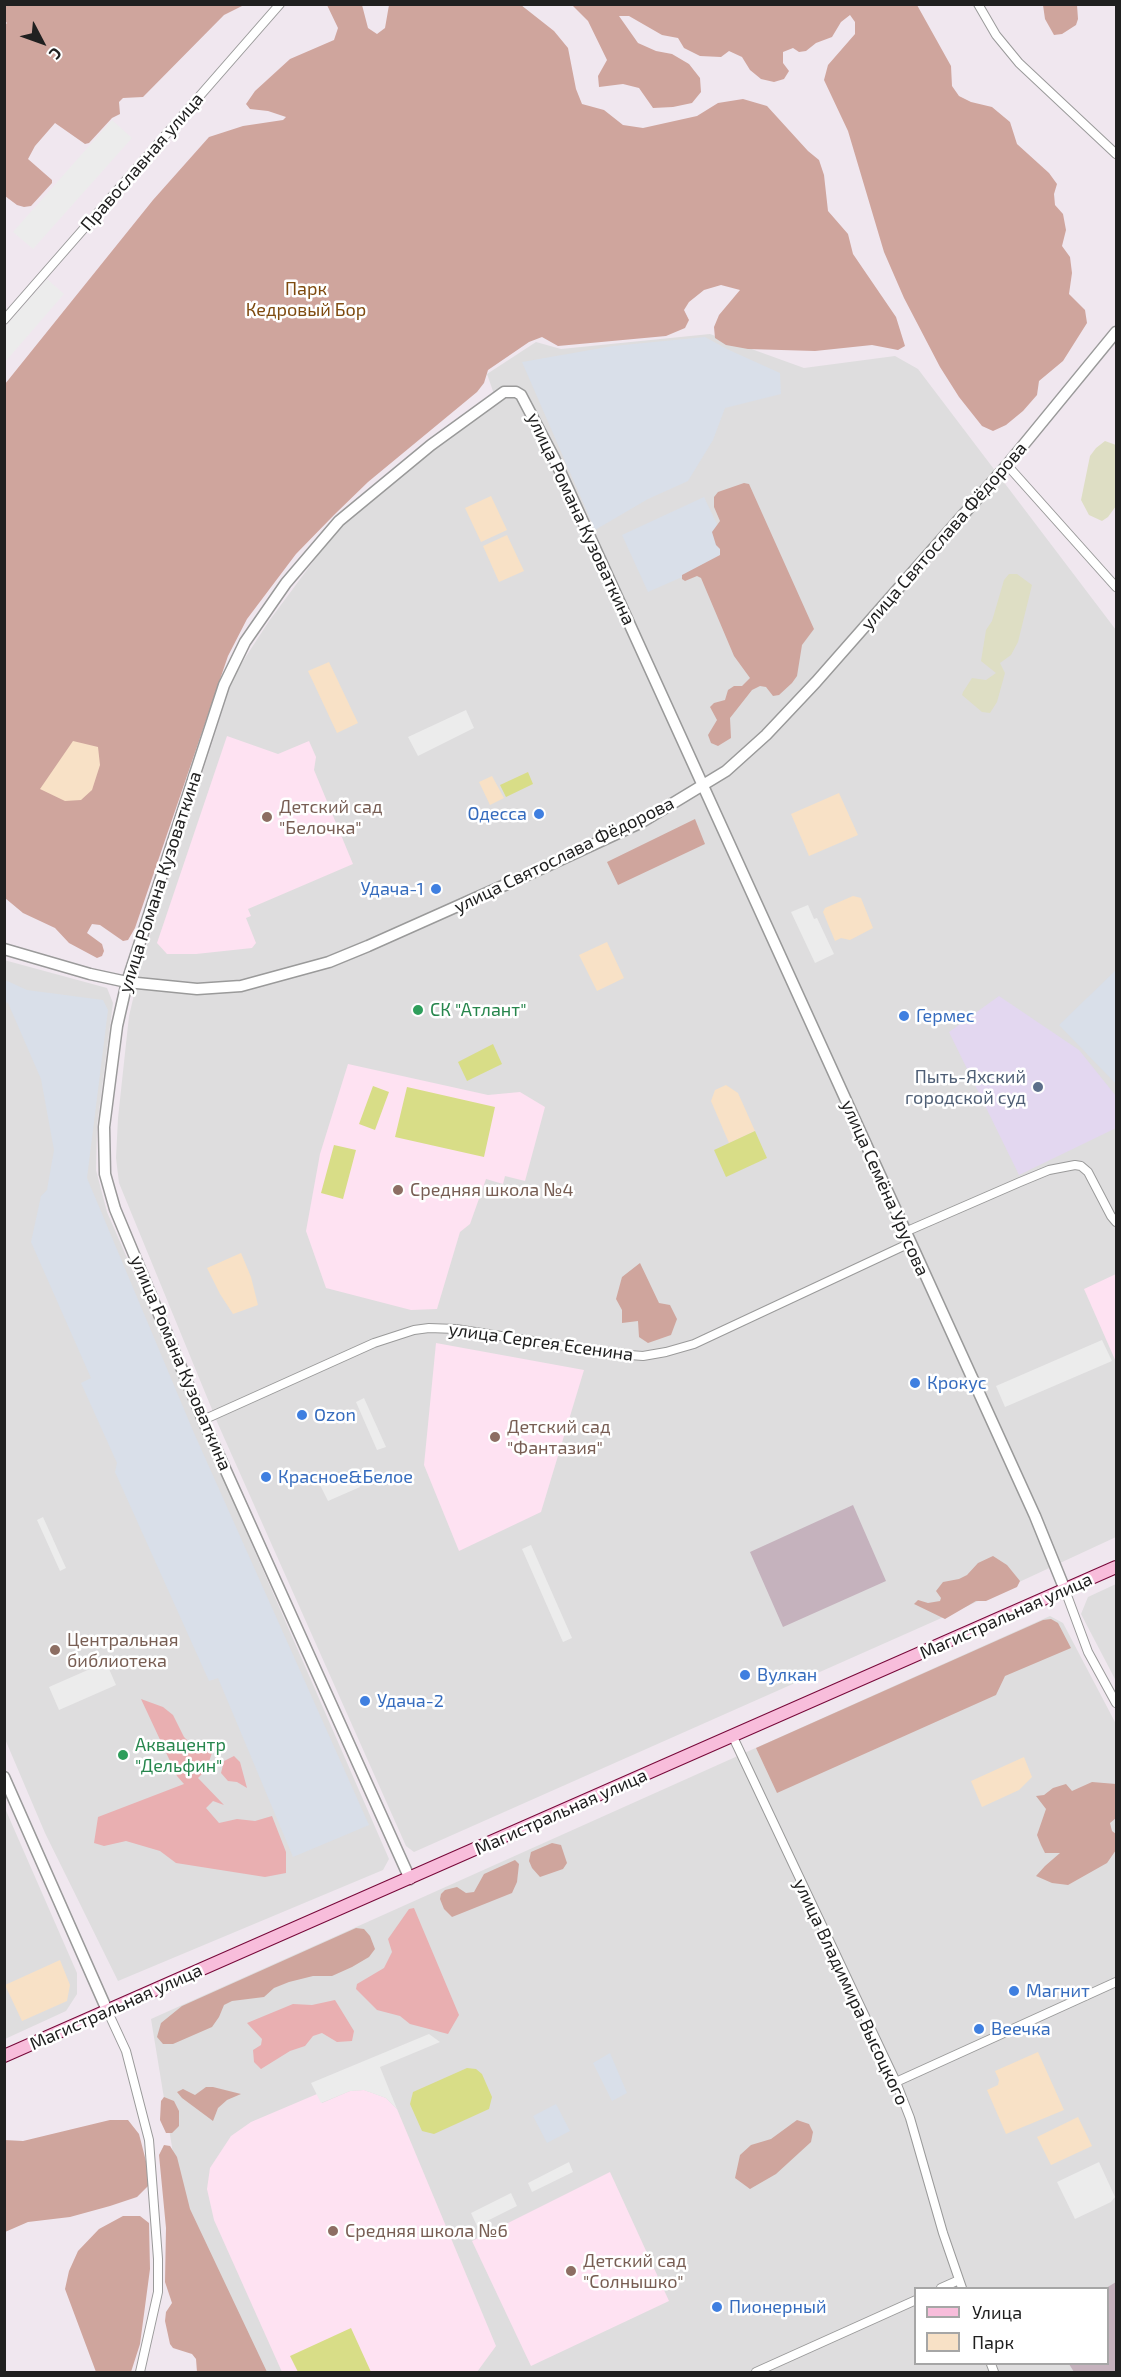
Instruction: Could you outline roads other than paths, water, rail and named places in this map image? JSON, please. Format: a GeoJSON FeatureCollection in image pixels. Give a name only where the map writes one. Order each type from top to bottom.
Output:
{"type":"FeatureCollection","features":[{"type":"Feature","properties":{"kind":"main road","name":"Магистральная улица"},"geometry":{"type":"LineString","coordinates":[[4,2056],[1116,1567]]}},
{"type":"Feature","properties":{"kind":"street","name":"Православная улица"},"geometry":{"type":"LineString","coordinates":[[4,320],[280,4]]}},
{"type":"Feature","properties":{"kind":"street"},"geometry":{"type":"LineString","coordinates":[[978,4],[996,35],[1019,63],[1047,92],[1116,154]]}},
{"type":"Feature","properties":{"kind":"street","name":"улица Святослава Фёдорова"},"geometry":{"type":"LineString","coordinates":[[4,949],[127,982],[197,989],[223,988],[277,978],[329,962],[408,930],[642,822],[726,771],[766,735],[816,682],[1007,465],[1116,332]]}},
{"type":"Feature","properties":{"kind":"street","name":"улица Романа Кузоваткина"},"geometry":{"type":"LineString","coordinates":[[410,1879],[203,1420],[124,1234],[106,1183],[103,1144],[105,1107],[127,982],[224,685],[253,628],[286,583],[339,521],[431,445],[504,392],[516,392],[521,395],[555,458],[704,786]]}},
{"type":"Feature","properties":{"kind":"street"},"geometry":{"type":"LineString","coordinates":[[1007,465],[1116,587]]}},
{"type":"Feature","properties":{"kind":"street","name":"улица Семёна Урусова"},"geometry":{"type":"LineString","coordinates":[[704,786],[909,1243],[1035,1516],[1065,1590]]}},
{"type":"Feature","properties":{"kind":"street"},"geometry":{"type":"LineString","coordinates":[[905,1232],[1049,1170],[1075,1165],[1081,1166],[1088,1173],[1116,1222]]}},
{"type":"Feature","properties":{"kind":"street","name":"улица Сергея Есенина"},"geometry":{"type":"LineString","coordinates":[[203,1420],[374,1343],[414,1330],[456,1329],[616,1354],[643,1356],[666,1353],[694,1344],[909,1243]]}},
{"type":"Feature","properties":{"kind":"street"},"geometry":{"type":"LineString","coordinates":[[1065,1590],[1088,1652],[1116,1703]]}},
{"type":"Feature","properties":{"kind":"street","name":"улица Владимира Высоцкого"},"geometry":{"type":"LineString","coordinates":[[733,1737],[896,2082],[910,2118],[961,2284]]}},
{"type":"Feature","properties":{"kind":"street"},"geometry":{"type":"LineString","coordinates":[[4,1777],[129,2061],[149,2140],[158,2259],[158,2292],[140,2373]]}},
{"type":"Feature","properties":{"kind":"street"},"geometry":{"type":"LineString","coordinates":[[896,2082],[1116,1982]]}},
{"type":"Feature","properties":{"kind":"street"},"geometry":{"type":"LineString","coordinates":[[756,2373],[914,2300]]}},
{"type":"Feature","properties":{"kind":"place","name":"Одесса"},"geometry":{"type":"Point","coordinates":[539,814]}},
{"type":"Feature","properties":{"kind":"place","name":"Детский сад \"Белочка\""},"geometry":{"type":"Point","coordinates":[267,817]}},
{"type":"Feature","properties":{"kind":"place","name":"Удача-1"},"geometry":{"type":"Point","coordinates":[436,889]}},
{"type":"Feature","properties":{"kind":"place","name":"СК \"Атлант\""},"geometry":{"type":"Point","coordinates":[418,1010]}},
{"type":"Feature","properties":{"kind":"place","name":"Гермес"},"geometry":{"type":"Point","coordinates":[904,1016]}},
{"type":"Feature","properties":{"kind":"place","name":"Пыть-Яхский городской суд"},"geometry":{"type":"Point","coordinates":[1038,1087]}},
{"type":"Feature","properties":{"kind":"place","name":"Средняя школа №4"},"geometry":{"type":"Point","coordinates":[398,1190]}},
{"type":"Feature","properties":{"kind":"place","name":"Крокус"},"geometry":{"type":"Point","coordinates":[915,1383]}},
{"type":"Feature","properties":{"kind":"place","name":"Ozon"},"geometry":{"type":"Point","coordinates":[302,1415]}},
{"type":"Feature","properties":{"kind":"place","name":"Детский сад \"Фантазия\""},"geometry":{"type":"Point","coordinates":[495,1437]}},
{"type":"Feature","properties":{"kind":"place","name":"Красное&Белое"},"geometry":{"type":"Point","coordinates":[266,1477]}},
{"type":"Feature","properties":{"kind":"place","name":"Центральная библиотека"},"geometry":{"type":"Point","coordinates":[55,1650]}},
{"type":"Feature","properties":{"kind":"place","name":"Вулкан"},"geometry":{"type":"Point","coordinates":[745,1675]}},
{"type":"Feature","properties":{"kind":"place","name":"Удача-2"},"geometry":{"type":"Point","coordinates":[365,1701]}},
{"type":"Feature","properties":{"kind":"place","name":"Аквацентр \"Дельфин\""},"geometry":{"type":"Point","coordinates":[123,1755]}},
{"type":"Feature","properties":{"kind":"place","name":"Магнит"},"geometry":{"type":"Point","coordinates":[1014,1991]}},
{"type":"Feature","properties":{"kind":"place","name":"Веечка"},"geometry":{"type":"Point","coordinates":[979,2029]}},
{"type":"Feature","properties":{"kind":"place","name":"Средняя школа №6"},"geometry":{"type":"Point","coordinates":[333,2231]}},
{"type":"Feature","properties":{"kind":"place","name":"Детский сад \"Солнышко\""},"geometry":{"type":"Point","coordinates":[571,2271]}},
{"type":"Feature","properties":{"kind":"place","name":"Пионерный"},"geometry":{"type":"Point","coordinates":[717,2307]}},
{"type":"Feature","properties":{"kind":"park label","name":"Парк Кедровый Бор"},"geometry":{"type":"Point","coordinates":[306,299]}}]}
